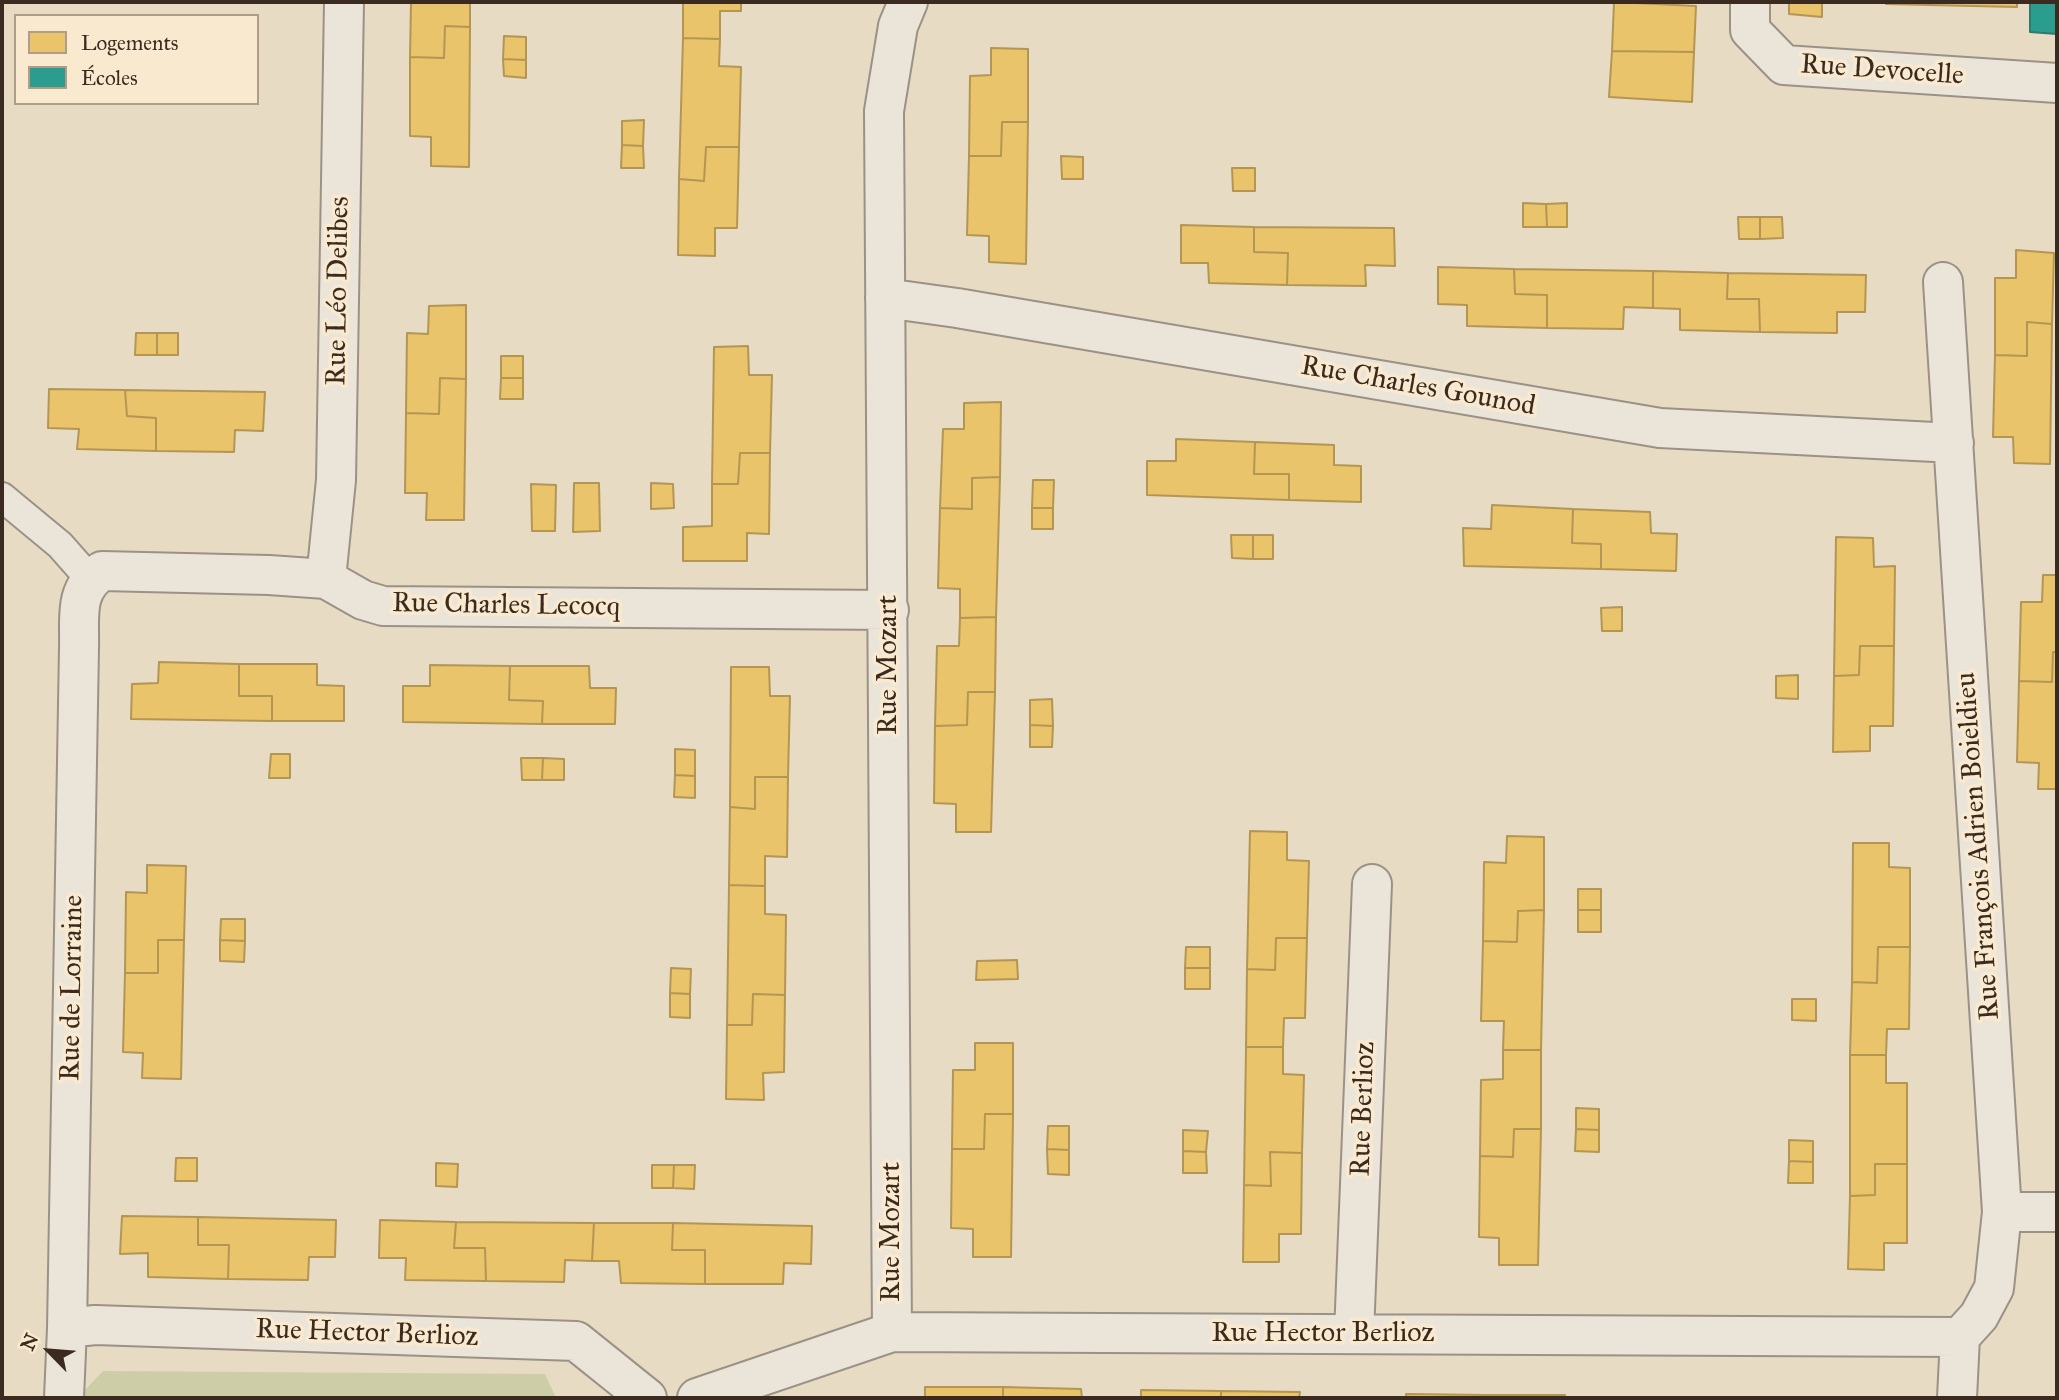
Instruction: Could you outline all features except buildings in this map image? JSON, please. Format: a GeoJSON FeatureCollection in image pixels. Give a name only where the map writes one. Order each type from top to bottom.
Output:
{"type":"FeatureCollection","features":[{"type":"Feature","properties":{"kind":"street","name":"Rue Léo Delibes"},"geometry":{"type":"LineString","coordinates":[[326,579],[336,480],[344,2]]}},
{"type":"Feature","properties":{"kind":"street","name":"Rue Mozart"},"geometry":{"type":"LineString","coordinates":[[892,1332],[884,111],[898,26],[908,2]]}},
{"type":"Feature","properties":{"kind":"street","name":"Rue Devocelle"},"geometry":{"type":"LineString","coordinates":[[1749,2],[1750,30],[1784,65],[2057,83]]}},
{"type":"Feature","properties":{"kind":"street","name":"Rue François Adrien Boieldieu"},"geometry":{"type":"LineString","coordinates":[[1943,282],[2003,1212],[1994,1288],[1979,1316],[1960,1337]]}},
{"type":"Feature","properties":{"kind":"street","name":"Rue Charles Gounod"},"geometry":{"type":"LineString","coordinates":[[885,298],[1660,428],[1954,443]]}},
{"type":"Feature","properties":{"kind":"street","name":"Rue Charles Lecocq"},"geometry":{"type":"LineString","coordinates":[[90,579],[102,571],[326,579],[363,600],[383,606],[889,610]]}},
{"type":"Feature","properties":{"kind":"street","name":"Rue de Lorraine"},"geometry":{"type":"LineString","coordinates":[[64,1398],[80,597],[90,579]]}},
{"type":"Feature","properties":{"kind":"street","name":"Rue Berlioz"},"geometry":{"type":"LineString","coordinates":[[1354,1334],[1372,884]]}},
{"type":"Feature","properties":{"kind":"street"},"geometry":{"type":"LineString","coordinates":[[2003,1212],[2057,1212]]}},
{"type":"Feature","properties":{"kind":"street","name":"Rue Hector Berlioz"},"geometry":{"type":"LineString","coordinates":[[67,1328],[109,1326],[576,1341],[647,1398]]}},
{"type":"Feature","properties":{"kind":"street","name":"Rue Hector Berlioz"},"geometry":{"type":"LineString","coordinates":[[697,1398],[892,1332],[1960,1337]]}},
{"type":"Feature","properties":{"kind":"street"},"geometry":{"type":"LineString","coordinates":[[1957,1398],[1960,1337]]}},
{"type":"Feature","properties":{"kind":"lane"},"geometry":{"type":"LineString","coordinates":[[2,497],[60,545],[90,579]]}},
{"type":"Feature","properties":{"kind":"green space"},"geometry":{"type":"Polygon","coordinates":[[[103,1371],[545,1374],[556,1398],[84,1398],[84,1391],[103,1371]]]}}]}
